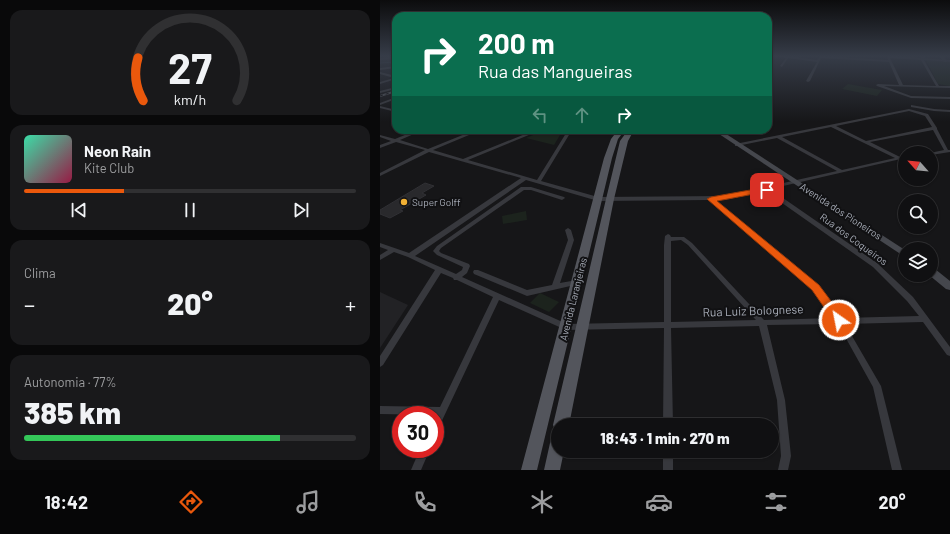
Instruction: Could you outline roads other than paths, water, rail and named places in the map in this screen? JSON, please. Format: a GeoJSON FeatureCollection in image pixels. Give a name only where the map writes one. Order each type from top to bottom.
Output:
{"type":"FeatureCollection","features":[{"type":"Feature","properties":{"kind":"main road","name":"Avenida Laranjeiras"},"geometry":{"type":"LineString","coordinates":[[529,470],[608,158],[615,139],[619,134]]}},
{"type":"Feature","properties":{"kind":"main road","name":"Avenida Laranjeiras"},"geometry":{"type":"LineString","coordinates":[[563,418],[610,199],[624,142],[629,134]]}},
{"type":"Feature","properties":{"kind":"main road","name":"Avenida dos Pioneiros"},"geometry":{"type":"LineString","coordinates":[[722,134],[898,249]]}},
{"type":"Feature","properties":{"kind":"main road"},"geometry":{"type":"LineString","coordinates":[[938,277],[950,286]]}},
{"type":"Feature","properties":{"kind":"main road"},"geometry":{"type":"LineString","coordinates":[[552,470],[554,458]]}},
{"type":"Feature","properties":{"kind":"street"},"geometry":{"type":"LineString","coordinates":[[380,84],[391,78]]}},
{"type":"Feature","properties":{"kind":"street"},"geometry":{"type":"LineString","coordinates":[[897,78],[901,85]]}},
{"type":"Feature","properties":{"kind":"street"},"geometry":{"type":"LineString","coordinates":[[934,78],[938,86]]}},
{"type":"Feature","properties":{"kind":"street"},"geometry":{"type":"LineString","coordinates":[[380,84],[392,87]]}},
{"type":"Feature","properties":{"kind":"street"},"geometry":{"type":"LineString","coordinates":[[950,87],[878,85],[893,92],[915,97],[950,98]]}},
{"type":"Feature","properties":{"kind":"street"},"geometry":{"type":"LineString","coordinates":[[380,92],[392,89]]}},
{"type":"Feature","properties":{"kind":"street"},"geometry":{"type":"LineString","coordinates":[[911,108],[915,97]]}},
{"type":"Feature","properties":{"kind":"street"},"geometry":{"type":"LineString","coordinates":[[380,104],[392,100]]}},
{"type":"Feature","properties":{"kind":"street"},"geometry":{"type":"LineString","coordinates":[[380,107],[392,110]]}},
{"type":"Feature","properties":{"kind":"street"},"geometry":{"type":"LineString","coordinates":[[911,108],[927,115],[935,128],[948,152],[938,153]]}},
{"type":"Feature","properties":{"kind":"street"},"geometry":{"type":"LineString","coordinates":[[737,145],[911,108],[950,111]]}},
{"type":"Feature","properties":{"kind":"street"},"geometry":{"type":"LineString","coordinates":[[832,126],[898,158]]}},
{"type":"Feature","properties":{"kind":"street"},"geometry":{"type":"LineString","coordinates":[[865,142],[935,128]]}},
{"type":"Feature","properties":{"kind":"street"},"geometry":{"type":"LineString","coordinates":[[380,147],[412,134]]}},
{"type":"Feature","properties":{"kind":"street"},"geometry":{"type":"LineString","coordinates":[[380,175],[429,150],[470,134]]}},
{"type":"Feature","properties":{"kind":"street"},"geometry":{"type":"LineString","coordinates":[[464,160],[529,134]]}},
{"type":"Feature","properties":{"kind":"street"},"geometry":{"type":"LineString","coordinates":[[538,182],[568,134]]}},
{"type":"Feature","properties":{"kind":"street"},"geometry":{"type":"LineString","coordinates":[[380,136],[598,199],[711,199],[767,190],[898,158]]}},
{"type":"Feature","properties":{"kind":"street"},"geometry":{"type":"LineString","coordinates":[[778,137],[841,172]]}},
{"type":"Feature","properties":{"kind":"street"},"geometry":{"type":"LineString","coordinates":[[410,256],[526,178]]}},
{"type":"Feature","properties":{"kind":"street"},"geometry":{"type":"LineString","coordinates":[[456,278],[465,271],[467,266],[436,251],[445,243],[524,188],[530,188],[562,198]]}},
{"type":"Feature","properties":{"kind":"street","name":"Rua dos Coqueiros"},"geometry":{"type":"LineString","coordinates":[[767,190],[875,265],[901,289],[950,353]]}},
{"type":"Feature","properties":{"kind":"street"},"geometry":{"type":"LineString","coordinates":[[711,199],[815,288],[839,320],[877,386],[897,470]]}},
{"type":"Feature","properties":{"kind":"street"},"geometry":{"type":"LineString","coordinates":[[555,286],[571,240],[568,230]]}},
{"type":"Feature","properties":{"kind":"street"},"geometry":{"type":"LineString","coordinates":[[668,418],[668,238],[682,238],[690,244],[762,322],[781,400],[786,456],[783,470]]}},
{"type":"Feature","properties":{"kind":"street"},"geometry":{"type":"LineString","coordinates":[[380,245],[410,256],[497,297],[566,327]]}},
{"type":"Feature","properties":{"kind":"street"},"geometry":{"type":"LineString","coordinates":[[380,258],[393,250]]}},
{"type":"Feature","properties":{"kind":"street"},"geometry":{"type":"LineString","coordinates":[[380,364],[438,270]]}},
{"type":"Feature","properties":{"kind":"street"},"geometry":{"type":"LineString","coordinates":[[476,272],[527,293],[577,282]]}},
{"type":"Feature","properties":{"kind":"street"},"geometry":{"type":"LineString","coordinates":[[444,406],[497,297]]}},
{"type":"Feature","properties":{"kind":"street","name":"Rua Luiz Bolognese"},"geometry":{"type":"LineString","coordinates":[[566,327],[925,319]]}},
{"type":"Feature","properties":{"kind":"street"},"geometry":{"type":"LineString","coordinates":[[380,410],[392,410]]}},
{"type":"Feature","properties":{"kind":"street"},"geometry":{"type":"LineString","coordinates":[[416,470],[421,458]]}},
{"type":"Feature","properties":{"kind":"street"},"geometry":{"type":"LineString","coordinates":[[668,458],[668,470]]}},
{"type":"Feature","properties":{"kind":"railway"},"geometry":{"type":"LineString","coordinates":[[380,96],[392,92]]}},
{"type":"Feature","properties":{"kind":"place","name":"Super Golff"},"geometry":{"type":"Point","coordinates":[404,202]}}]}
